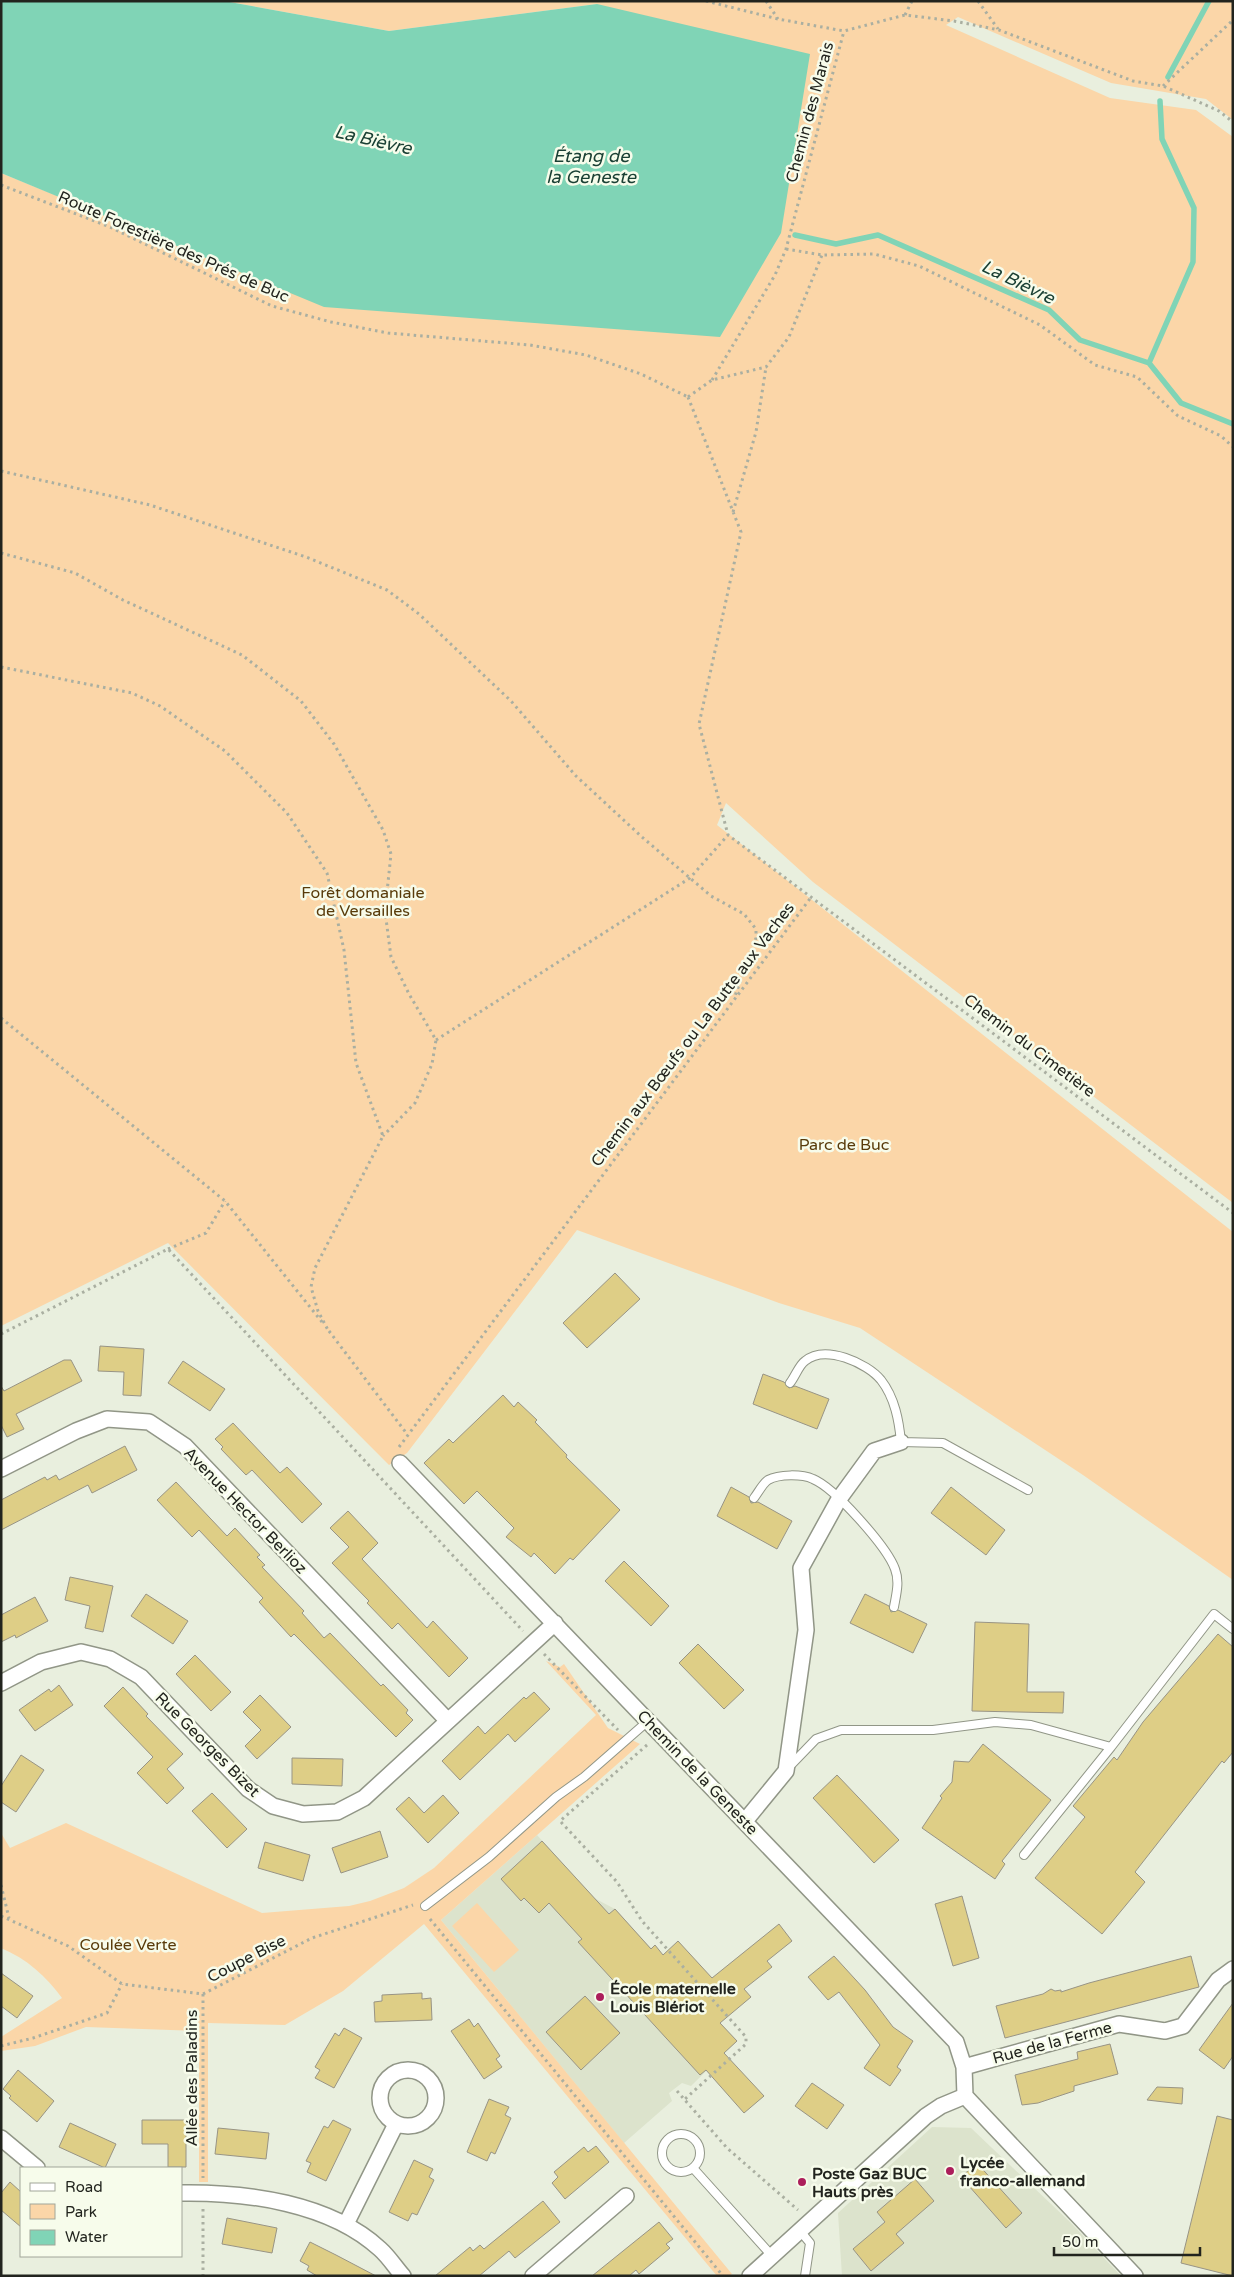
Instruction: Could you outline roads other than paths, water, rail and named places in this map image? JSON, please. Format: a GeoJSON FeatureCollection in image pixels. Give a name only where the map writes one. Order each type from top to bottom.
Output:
{"type":"FeatureCollection","features":[{"type":"Feature","properties":{"kind":"street","name":"Avenue Hector Berlioz"},"geometry":{"type":"LineString","coordinates":[[1,1469],[76,1431],[107,1419],[149,1422],[185,1446],[447,1720]]}},
{"type":"Feature","properties":{"kind":"street"},"geometry":{"type":"LineString","coordinates":[[745,1821],[786,1771],[806,1630],[801,1568],[839,1498],[874,1451],[901,1442]]}},
{"type":"Feature","properties":{"kind":"street","name":"Chemin de la Geneste"},"geometry":{"type":"LineString","coordinates":[[400,1463],[556,1623],[956,2042],[964,2067],[965,2096]]}},
{"type":"Feature","properties":{"kind":"street","name":"Rue Georges Bizet"},"geometry":{"type":"LineString","coordinates":[[1,1695],[6,1681],[41,1662],[80,1652],[110,1659],[140,1677],[248,1789],[273,1806],[303,1814],[337,1812],[364,1798],[447,1720],[556,1623]]}},
{"type":"Feature","properties":{"kind":"street","name":"Rue de la Ferme"},"geometry":{"type":"LineString","coordinates":[[964,2067],[1119,2024],[1165,2030],[1183,2026],[1218,1980],[1233,1969]]}},
{"type":"Feature","properties":{"kind":"street"},"geometry":{"type":"LineString","coordinates":[[750,2276],[926,2116],[942,2106],[965,2096],[1135,2276]]}},
{"type":"Feature","properties":{"kind":"street"},"geometry":{"type":"LineString","coordinates":[[346,2224],[396,2124]]}},
{"type":"Feature","properties":{"kind":"street"},"geometry":{"type":"LineString","coordinates":[[1,2138],[36,2167]]}},
{"type":"Feature","properties":{"kind":"street"},"geometry":{"type":"LineString","coordinates":[[182,2193],[249,2195],[282,2202],[346,2224],[381,2249],[403,2276]]}},
{"type":"Feature","properties":{"kind":"street"},"geometry":{"type":"LineString","coordinates":[[533,2276],[626,2196]]}},
{"type":"Feature","properties":{"kind":"lane"},"geometry":{"type":"LineString","coordinates":[[790,1383],[805,1360],[824,1353],[854,1360],[881,1380],[898,1413],[901,1442],[943,1444],[1028,1490]]}},
{"type":"Feature","properties":{"kind":"lane"},"geometry":{"type":"LineString","coordinates":[[754,1498],[767,1480],[786,1475],[813,1479],[839,1498],[880,1542],[895,1569],[898,1587],[894,1607]]}},
{"type":"Feature","properties":{"kind":"lane"},"geometry":{"type":"LineString","coordinates":[[1024,1855],[1214,1614],[1233,1629]]}},
{"type":"Feature","properties":{"kind":"lane"},"geometry":{"type":"LineString","coordinates":[[425,1906],[489,1857],[556,1797],[584,1777],[649,1720]]}},
{"type":"Feature","properties":{"kind":"lane"},"geometry":{"type":"LineString","coordinates":[[786,1771],[816,1739],[841,1730],[933,1730],[996,1722],[1031,1725],[1111,1747]]}},
{"type":"Feature","properties":{"kind":"lane"},"geometry":{"type":"LineString","coordinates":[[684,2134],[695,2140],[698,2145],[700,2158],[692,2168],[680,2172],[664,2164],[661,2152],[666,2140],[671,2136],[684,2134]]}},
{"type":"Feature","properties":{"kind":"lane"},"geometry":{"type":"LineString","coordinates":[[692,2168],[772,2256]]}},
{"type":"Feature","properties":{"kind":"lane"},"geometry":{"type":"LineString","coordinates":[[805,2276],[810,2243],[806,2227]]}},
{"type":"Feature","properties":{"kind":"water","name":"Étang de la Geneste"},"geometry":{"type":"Polygon","coordinates":[[[1,1],[224,1],[389,31],[597,4],[810,54],[781,233],[720,337],[324,307],[1,173],[1,1]]]}},
{"type":"Feature","properties":{"kind":"waterway"},"geometry":{"type":"LineString","coordinates":[[1168,77],[1209,1]]}},
{"type":"Feature","properties":{"kind":"waterway"},"geometry":{"type":"LineString","coordinates":[[1149,363],[1193,262],[1194,208],[1162,139],[1160,101]]}},
{"type":"Feature","properties":{"kind":"waterway","name":"La Bièvre"},"geometry":{"type":"LineString","coordinates":[[795,235],[836,244],[878,235],[1049,310],[1080,340],[1149,363],[1181,403],[1233,424]]}},
{"type":"Feature","properties":{"kind":"place","name":"École maternelle Louis Blériot"},"geometry":{"type":"Point","coordinates":[600,1997]}},
{"type":"Feature","properties":{"kind":"place","name":"Lycée franco-allemand"},"geometry":{"type":"Point","coordinates":[950,2171]}},
{"type":"Feature","properties":{"kind":"place","name":"Poste Gaz BUC Hauts près"},"geometry":{"type":"Point","coordinates":[802,2182]}},
{"type":"Feature","properties":{"kind":"park label","name":"Forêt domaniale de Versailles"},"geometry":{"type":"Point","coordinates":[363,901]}},
{"type":"Feature","properties":{"kind":"park label","name":"Parc de Buc"},"geometry":{"type":"Point","coordinates":[844,1144]}},
{"type":"Feature","properties":{"kind":"park label","name":"Coulée Verte"},"geometry":{"type":"Point","coordinates":[128,1944]}}]}
